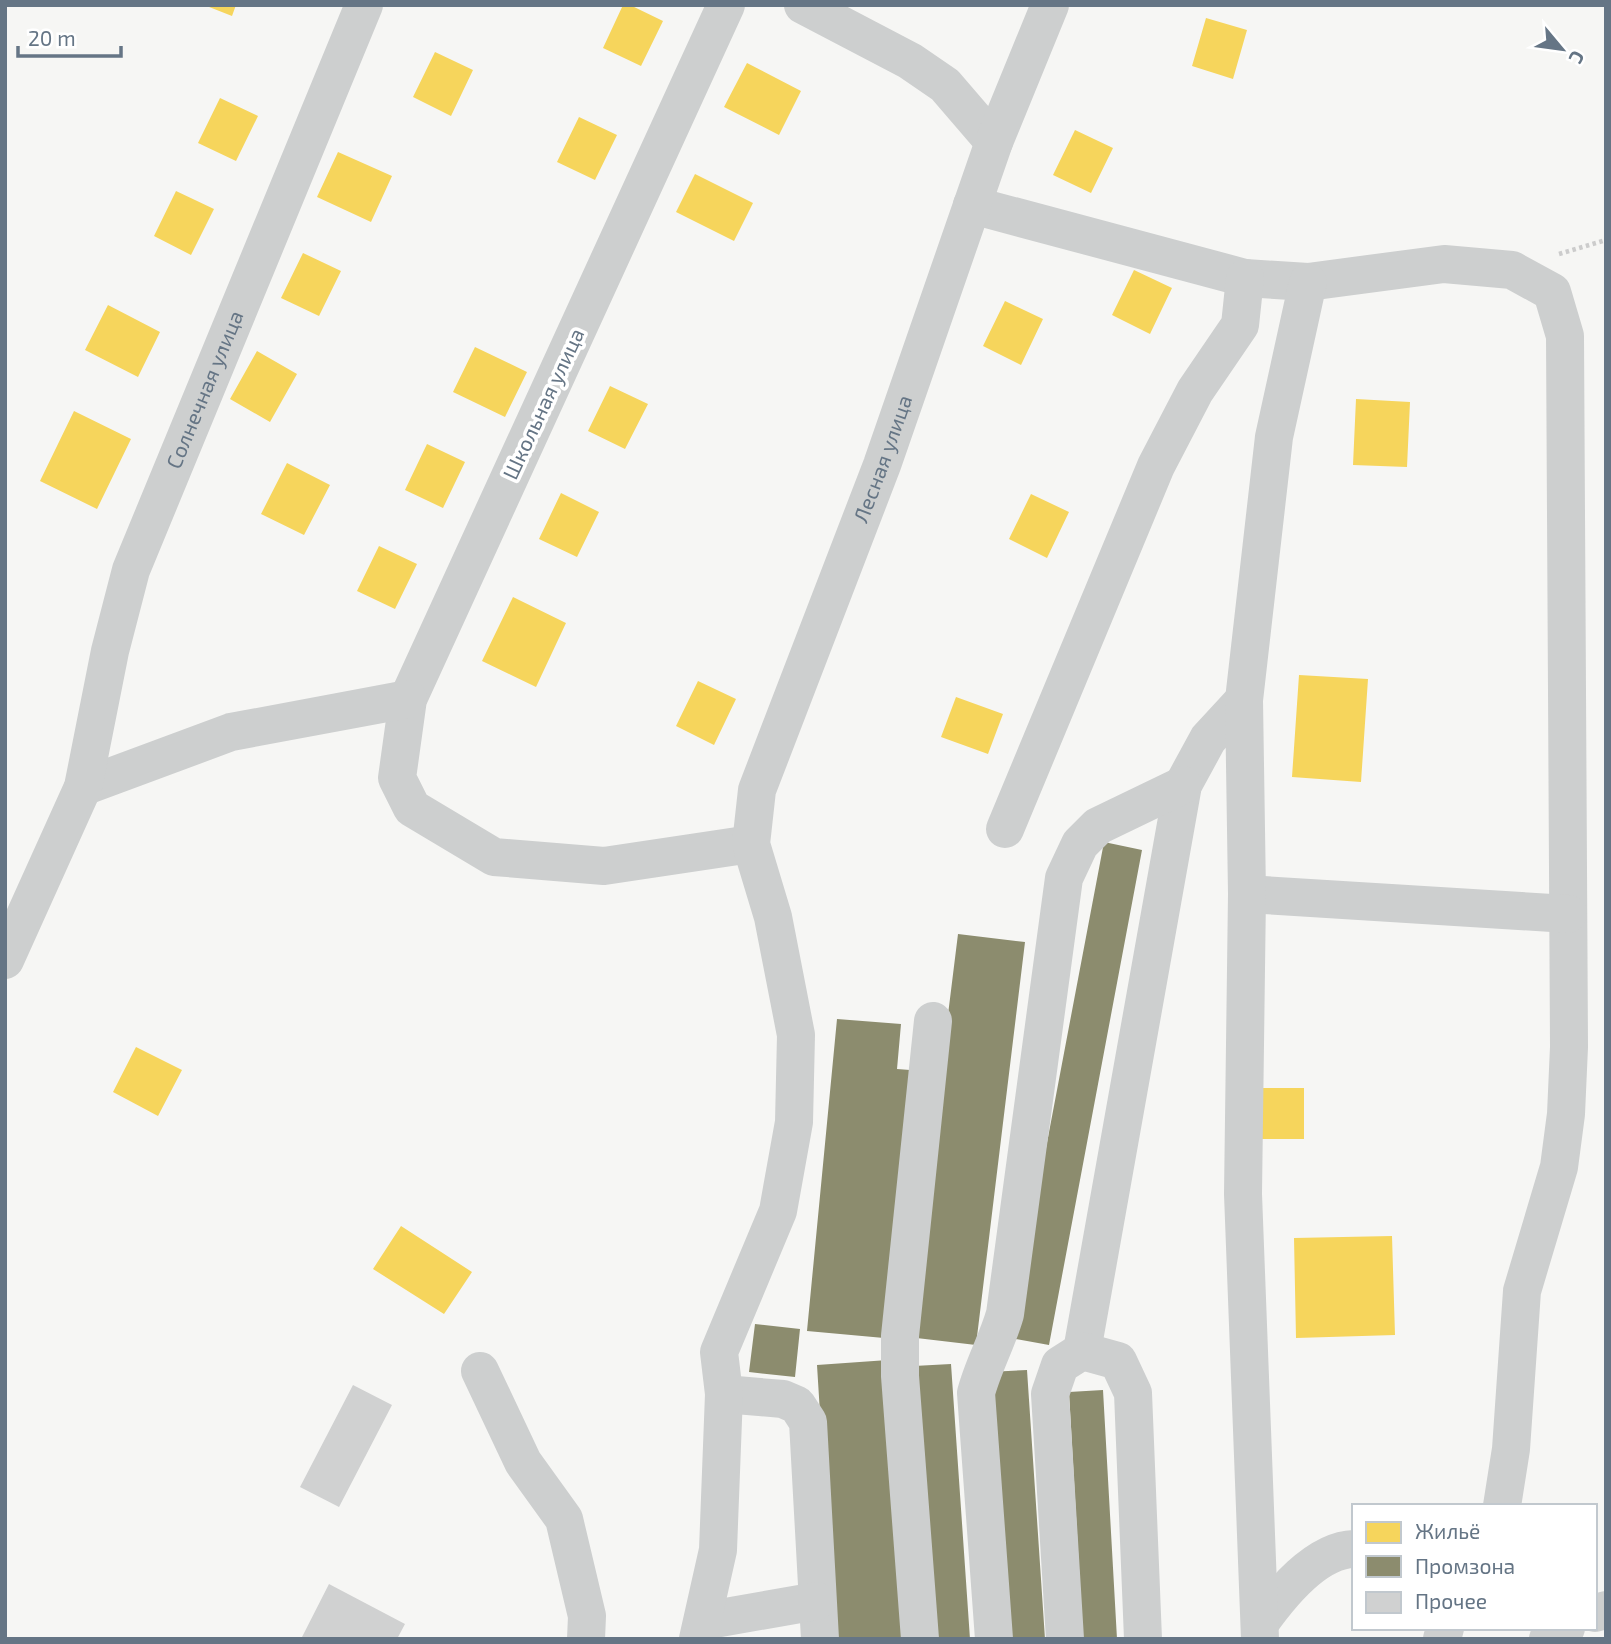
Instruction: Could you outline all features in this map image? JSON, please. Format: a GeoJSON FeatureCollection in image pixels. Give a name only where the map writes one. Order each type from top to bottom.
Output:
{"type":"FeatureCollection","features":[{"type":"Feature","properties":{"kind":"street","name":"Солнечная улица"},"geometry":{"type":"LineString","coordinates":[[5,961],[83,787],[110,651],[131,570],[364,5]]}},
{"type":"Feature","properties":{"kind":"street","name":"Школьная улица"},"geometry":{"type":"LineString","coordinates":[[726,5],[408,699],[397,778],[412,808],[494,857],[604,866],[751,844]]}},
{"type":"Feature","properties":{"kind":"street"},"geometry":{"type":"LineString","coordinates":[[803,5],[910,61],[945,85],[994,142]]}},
{"type":"Feature","properties":{"kind":"street","name":"Лесная улица"},"geometry":{"type":"LineString","coordinates":[[700,1630],[718,1550],[724,1394],[719,1352],[778,1211],[794,1122],[796,1035],[773,917],[751,844],[757,790],[881,465],[994,142],[1050,5]]}},
{"type":"Feature","properties":{"kind":"street"},"geometry":{"type":"LineString","coordinates":[[972,205],[1245,278],[1308,282],[1444,264],[1512,270],[1552,292],[1565,336],[1568,914],[1566,1114],[1559,1167],[1522,1291],[1511,1449],[1502,1504]]}},
{"type":"Feature","properties":{"kind":"street"},"geometry":{"type":"LineString","coordinates":[[1004,829],[1156,466],[1195,391],[1240,325],[1245,278]]}},
{"type":"Feature","properties":{"kind":"street"},"geometry":{"type":"LineString","coordinates":[[1260,1631],[1255,1584],[1243,1194],[1247,894],[1244,700],[1274,437],[1308,282]]}},
{"type":"Feature","properties":{"kind":"street"},"geometry":{"type":"LineString","coordinates":[[83,787],[231,732],[408,699]]}},
{"type":"Feature","properties":{"kind":"street"},"geometry":{"type":"LineString","coordinates":[[1065,1639],[1050,1394],[1060,1365],[1082,1351],[1183,785],[1208,739],[1244,700]]}},
{"type":"Feature","properties":{"kind":"street"},"geometry":{"type":"LineString","coordinates":[[994,1639],[976,1393],[984,1363],[997,1339],[1004,1314],[1064,878],[1080,844],[1098,826],[1183,785]]}},
{"type":"Feature","properties":{"kind":"street"},"geometry":{"type":"LineString","coordinates":[[1247,894],[1568,914]]}},
{"type":"Feature","properties":{"kind":"street"},"geometry":{"type":"LineString","coordinates":[[920,1639],[900,1376],[900,1336],[933,1021]]}},
{"type":"Feature","properties":{"kind":"street"},"geometry":{"type":"LineString","coordinates":[[1082,1351],[1118,1361],[1133,1393],[1143,1639]]}},
{"type":"Feature","properties":{"kind":"street"},"geometry":{"type":"LineString","coordinates":[[480,1371],[523,1462],[564,1519],[587,1616],[586,1639]]}},
{"type":"Feature","properties":{"kind":"street"},"geometry":{"type":"LineString","coordinates":[[724,1394],[783,1399],[797,1405],[807,1422],[820,1639]]}},
{"type":"Feature","properties":{"kind":"street"},"geometry":{"type":"LineString","coordinates":[[1260,1631],[1283,1590],[1309,1569],[1345,1549],[1352,1549]]}},
{"type":"Feature","properties":{"kind":"street"},"geometry":{"type":"LineString","coordinates":[[700,1630],[817,1601]]}},
{"type":"Feature","properties":{"kind":"building: Жильё"},"geometry":{"type":"Polygon","coordinates":[[[204,5],[236,5],[232,16],[204,5]]]}},
{"type":"Feature","properties":{"kind":"building: Жильё"},"geometry":{"type":"Polygon","coordinates":[[[623,5],[630,5],[663,21],[641,66],[603,48],[623,5]]]}},
{"type":"Feature","properties":{"kind":"building: Жильё"},"geometry":{"type":"Polygon","coordinates":[[[1206,18],[1247,30],[1233,79],[1192,66],[1206,18]]]}},
{"type":"Feature","properties":{"kind":"building: Жильё"},"geometry":{"type":"Polygon","coordinates":[[[435,52],[473,70],[451,116],[413,97],[435,52]]]}},
{"type":"Feature","properties":{"kind":"building: Жильё"},"geometry":{"type":"Polygon","coordinates":[[[747,63],[801,91],[779,135],[724,107],[747,63]]]}},
{"type":"Feature","properties":{"kind":"building: Жильё"},"geometry":{"type":"Polygon","coordinates":[[[220,98],[258,116],[236,161],[198,143],[220,98]]]}},
{"type":"Feature","properties":{"kind":"building: Жильё"},"geometry":{"type":"Polygon","coordinates":[[[579,117],[617,135],[595,180],[557,162],[579,117]]]}},
{"type":"Feature","properties":{"kind":"building: Жильё"},"geometry":{"type":"Polygon","coordinates":[[[1075,130],[1113,148],[1091,193],[1053,175],[1075,130]]]}},
{"type":"Feature","properties":{"kind":"building: Жильё"},"geometry":{"type":"Polygon","coordinates":[[[338,152],[392,176],[371,222],[317,197],[338,152]]]}},
{"type":"Feature","properties":{"kind":"building: Жильё"},"geometry":{"type":"Polygon","coordinates":[[[695,174],[753,203],[734,241],[676,212],[695,174]]]}},
{"type":"Feature","properties":{"kind":"building: Жильё"},"geometry":{"type":"Polygon","coordinates":[[[176,191],[214,209],[191,255],[154,236],[176,191]]]}},
{"type":"Feature","properties":{"kind":"building: Жильё"},"geometry":{"type":"Polygon","coordinates":[[[303,253],[341,271],[319,316],[281,298],[303,253]]]}},
{"type":"Feature","properties":{"kind":"building: Жильё"},"geometry":{"type":"Polygon","coordinates":[[[1134,270],[1172,288],[1150,334],[1112,315],[1134,270]]]}},
{"type":"Feature","properties":{"kind":"building: Жильё"},"geometry":{"type":"Polygon","coordinates":[[[1005,301],[1043,319],[1021,365],[983,346],[1005,301]]]}},
{"type":"Feature","properties":{"kind":"building: Жильё"},"geometry":{"type":"Polygon","coordinates":[[[108,305],[160,332],[138,377],[85,350],[108,305]]]}},
{"type":"Feature","properties":{"kind":"building: Жильё"},"geometry":{"type":"Polygon","coordinates":[[[475,347],[527,372],[505,417],[453,392],[475,347]]]}},
{"type":"Feature","properties":{"kind":"building: Жильё"},"geometry":{"type":"Polygon","coordinates":[[[257,351],[297,374],[270,422],[230,399],[257,351]]]}},
{"type":"Feature","properties":{"kind":"building: Жильё"},"geometry":{"type":"Polygon","coordinates":[[[610,386],[648,404],[625,449],[588,431],[610,386]]]}},
{"type":"Feature","properties":{"kind":"building: Жильё"},"geometry":{"type":"Polygon","coordinates":[[[1356,399],[1410,402],[1407,467],[1353,465],[1356,399]]]}},
{"type":"Feature","properties":{"kind":"building: Жильё"},"geometry":{"type":"Polygon","coordinates":[[[74,411],[131,439],[97,509],[40,481],[74,411]]]}},
{"type":"Feature","properties":{"kind":"building: Жильё"},"geometry":{"type":"Polygon","coordinates":[[[427,444],[465,462],[443,508],[405,490],[427,444]]]}},
{"type":"Feature","properties":{"kind":"building: Жильё"},"geometry":{"type":"Polygon","coordinates":[[[287,463],[330,485],[304,535],[261,514],[287,463]]]}},
{"type":"Feature","properties":{"kind":"building: Жильё"},"geometry":{"type":"Polygon","coordinates":[[[561,493],[599,512],[577,557],[539,539],[561,493]]]}},
{"type":"Feature","properties":{"kind":"building: Жильё"},"geometry":{"type":"Polygon","coordinates":[[[1031,494],[1069,512],[1047,558],[1009,539],[1031,494]]]}},
{"type":"Feature","properties":{"kind":"building: Жильё"},"geometry":{"type":"Polygon","coordinates":[[[379,546],[417,564],[395,609],[357,591],[379,546]]]}},
{"type":"Feature","properties":{"kind":"building: Жильё"},"geometry":{"type":"Polygon","coordinates":[[[513,597],[566,623],[536,687],[482,661],[513,597]]]}},
{"type":"Feature","properties":{"kind":"building: Жильё"},"geometry":{"type":"Polygon","coordinates":[[[1299,675],[1368,679],[1361,782],[1292,777],[1299,675]]]}},
{"type":"Feature","properties":{"kind":"building: Жильё"},"geometry":{"type":"Polygon","coordinates":[[[698,681],[736,699],[714,745],[676,726],[698,681]]]}},
{"type":"Feature","properties":{"kind":"building: Жильё"},"geometry":{"type":"Polygon","coordinates":[[[956,697],[1003,714],[988,754],[941,737],[956,697]]]}},
{"type":"Feature","properties":{"kind":"building: Жильё"},"geometry":{"type":"Polygon","coordinates":[[[136,1047],[182,1070],[158,1116],[113,1092],[136,1047]]]}},
{"type":"Feature","properties":{"kind":"building: Жильё"},"geometry":{"type":"Polygon","coordinates":[[[1262,1088],[1304,1088],[1304,1139],[1262,1139],[1262,1088]]]}},
{"type":"Feature","properties":{"kind":"building: Жильё"},"geometry":{"type":"Polygon","coordinates":[[[401,1226],[472,1272],[444,1314],[373,1269],[401,1226]]]}},
{"type":"Feature","properties":{"kind":"building: Жильё"},"geometry":{"type":"Polygon","coordinates":[[[1392,1236],[1395,1335],[1296,1338],[1294,1238],[1392,1236]]]}},
{"type":"Feature","properties":{"kind":"building: Промзона"},"geometry":{"type":"Polygon","coordinates":[[[1104,842],[1142,850],[1049,1345],[1010,1338],[1104,842]]]}},
{"type":"Feature","properties":{"kind":"building: Промзона"},"geometry":{"type":"Polygon","coordinates":[[[958,934],[1025,942],[976,1345],[908,1337],[958,934]]]}},
{"type":"Feature","properties":{"kind":"building: Промзона"},"geometry":{"type":"Polygon","coordinates":[[[837,1019],[901,1024],[897,1069],[910,1070],[884,1338],[807,1331],[837,1019]]]}},
{"type":"Feature","properties":{"kind":"building: Промзона"},"geometry":{"type":"Polygon","coordinates":[[[755,1324],[800,1329],[795,1377],[749,1372],[755,1324]]]}},
{"type":"Feature","properties":{"kind":"building: Промзона"},"geometry":{"type":"Polygon","coordinates":[[[888,1360],[905,1639],[834,1639],[817,1365],[888,1360]]]}},
{"type":"Feature","properties":{"kind":"building: Промзона"},"geometry":{"type":"Polygon","coordinates":[[[951,1364],[970,1639],[932,1639],[914,1366],[951,1364]]]}},
{"type":"Feature","properties":{"kind":"building: Промзона"},"geometry":{"type":"Polygon","coordinates":[[[1027,1370],[1045,1639],[1006,1639],[988,1372],[1027,1370]]]}},
{"type":"Feature","properties":{"kind":"building: Промзона"},"geometry":{"type":"Polygon","coordinates":[[[1103,1390],[1117,1639],[1083,1639],[1069,1392],[1103,1390]]]}},
{"type":"Feature","properties":{"kind":"building: Прочее"},"geometry":{"type":"Polygon","coordinates":[[[353,1385],[392,1405],[339,1507],[300,1487],[353,1385]]]}},
{"type":"Feature","properties":{"kind":"building: Прочее"},"geometry":{"type":"Polygon","coordinates":[[[329,1584],[405,1624],[397,1639],[301,1639],[329,1584]]]}}]}
